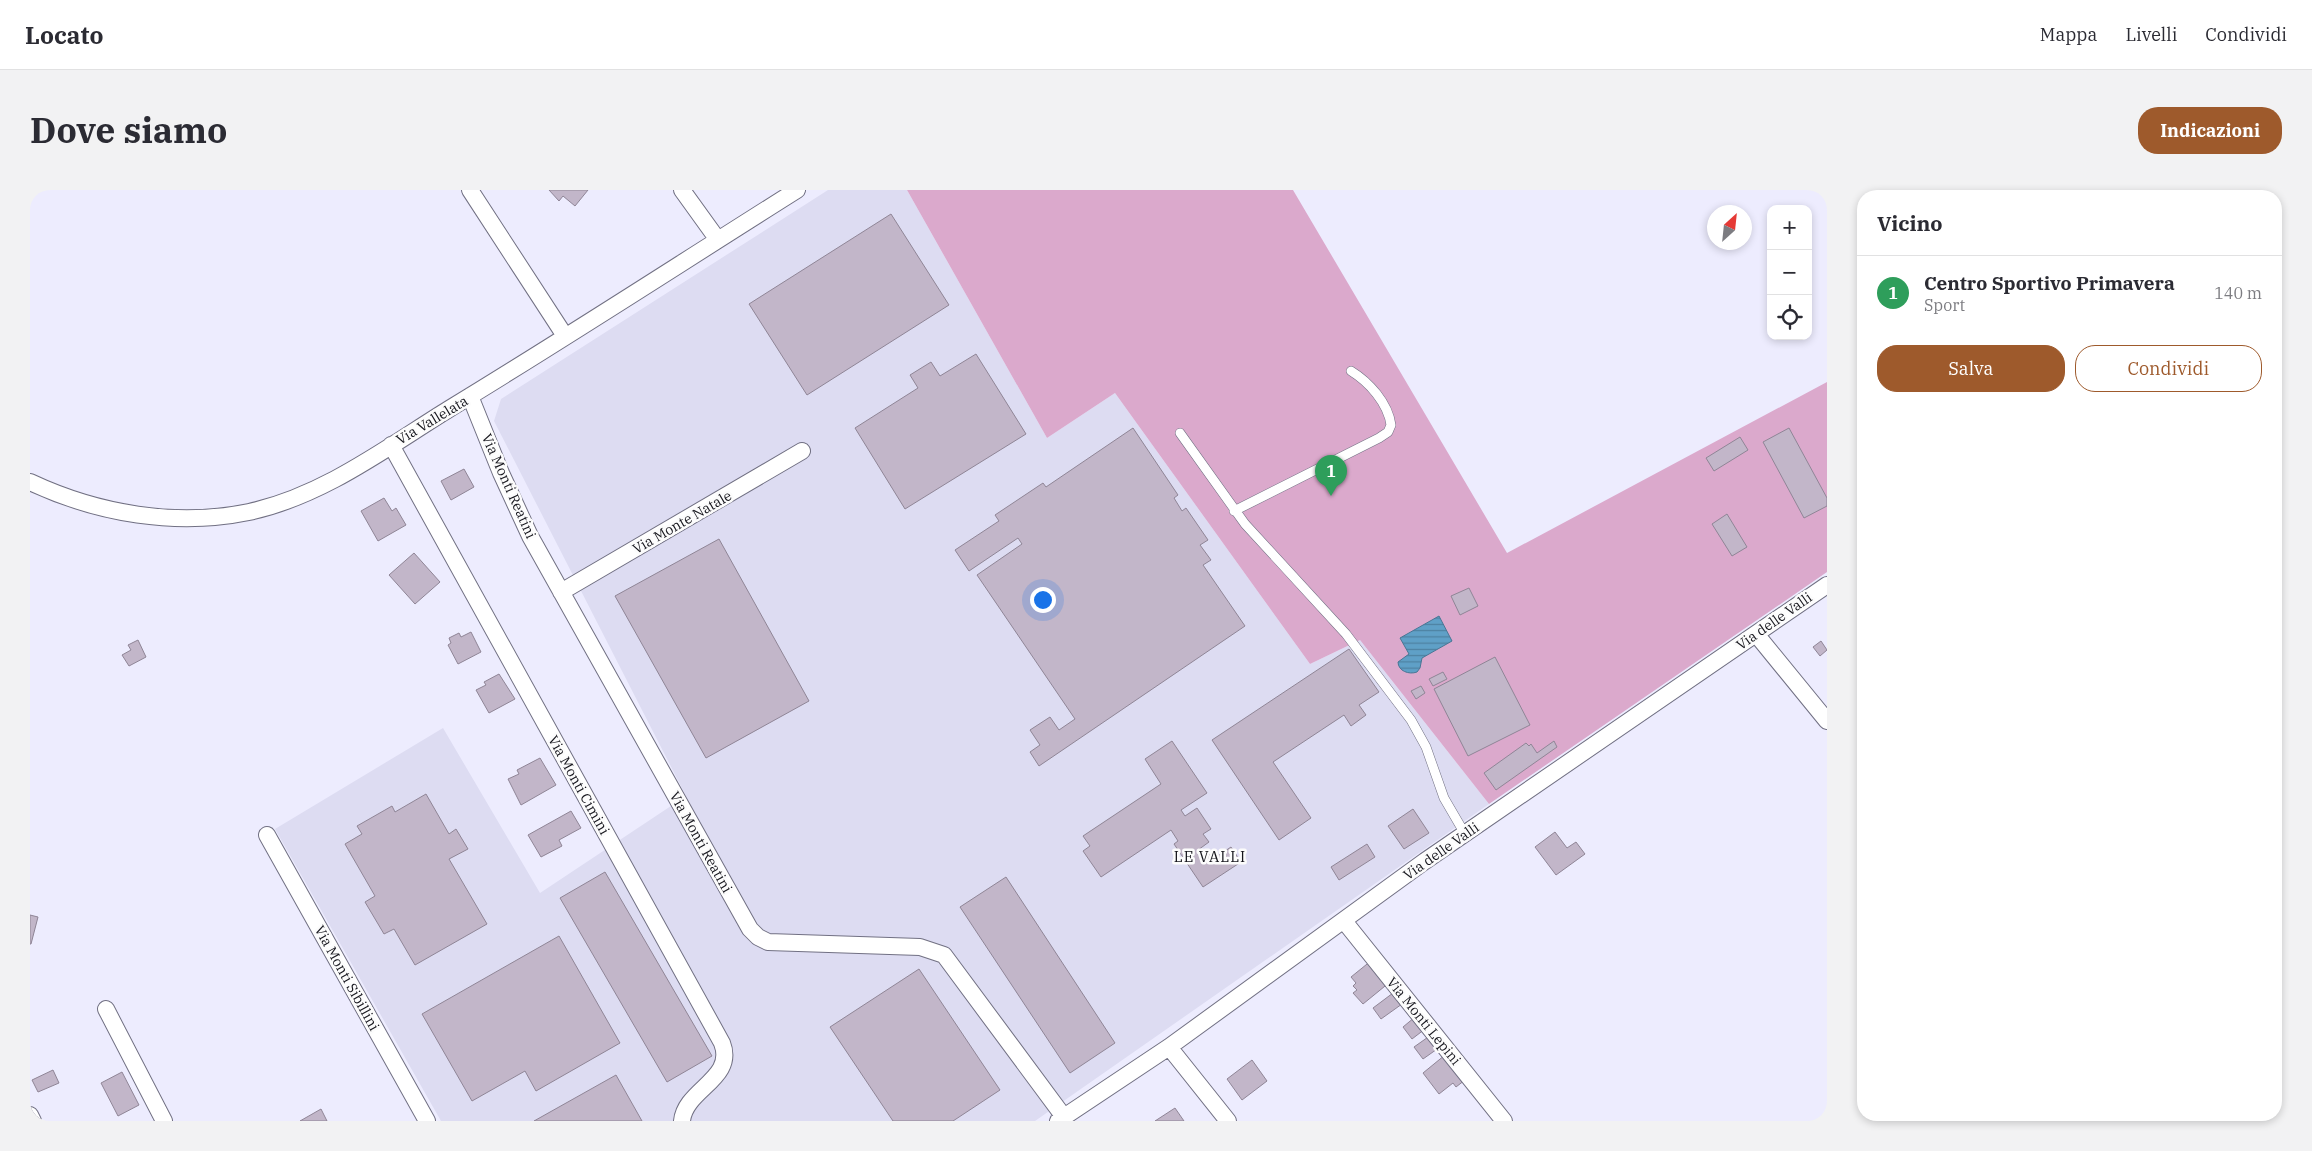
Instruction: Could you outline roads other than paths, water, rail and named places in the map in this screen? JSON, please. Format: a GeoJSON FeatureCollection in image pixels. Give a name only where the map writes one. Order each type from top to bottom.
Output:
{"type":"FeatureCollection","features":[{"type":"Feature","properties":{"kind":"street"},"geometry":{"type":"LineString","coordinates":[[470,190],[565,336]]}},
{"type":"Feature","properties":{"kind":"street"},"geometry":{"type":"LineString","coordinates":[[682,190],[718,240]]}},
{"type":"Feature","properties":{"kind":"street","name":"Via Vallelata"},"geometry":{"type":"LineString","coordinates":[[30,482],[70,499],[128,513],[186,519],[214,518],[250,512],[290,500],[328,482],[391,445],[797,190]]}},
{"type":"Feature","properties":{"kind":"street","name":"Via Monti Reatini"},"geometry":{"type":"LineString","coordinates":[[470,396],[520,514],[754,934],[768,942],[920,947],[944,955],[1061,1119]]}},
{"type":"Feature","properties":{"kind":"street","name":"Via Monti Cimini"},"geometry":{"type":"LineString","coordinates":[[391,445],[722,1043],[726,1057],[723,1067],[687,1106],[682,1121]]}},
{"type":"Feature","properties":{"kind":"street","name":"Via Monte Natale"},"geometry":{"type":"LineString","coordinates":[[562,592],[802,451]]}},
{"type":"Feature","properties":{"kind":"street","name":"Via delle Valli"},"geometry":{"type":"LineString","coordinates":[[1061,1119],[1169,1047],[1465,834],[1827,585]]}},
{"type":"Feature","properties":{"kind":"street"},"geometry":{"type":"LineString","coordinates":[[1756,634],[1827,722]]}},
{"type":"Feature","properties":{"kind":"street","name":"Via Monti Sibillini"},"geometry":{"type":"LineString","coordinates":[[266,835],[427,1121]]}},
{"type":"Feature","properties":{"kind":"street","name":"Via Monti Lepini"},"geometry":{"type":"LineString","coordinates":[[1344,921],[1504,1121]]}},
{"type":"Feature","properties":{"kind":"street"},"geometry":{"type":"LineString","coordinates":[[106,1009],[164,1121]]}},
{"type":"Feature","properties":{"kind":"street"},"geometry":{"type":"LineString","coordinates":[[1169,1047],[1228,1121]]}},
{"type":"Feature","properties":{"kind":"street"},"geometry":{"type":"LineString","coordinates":[[30,1115],[33,1121]]}},
{"type":"Feature","properties":{"kind":"lane"},"geometry":{"type":"LineString","coordinates":[[1234,511],[1380,438],[1388,432],[1391,428],[1390,420],[1379,399],[1364,379],[1351,371]]}},
{"type":"Feature","properties":{"kind":"lane"},"geometry":{"type":"LineString","coordinates":[[1180,433],[1234,511],[1346,634],[1411,720],[1426,747],[1444,798],[1465,834]]}},
{"type":"Feature","properties":{"kind":"water"},"geometry":{"type":"Polygon","coordinates":[[[1439,616],[1452,641],[1422,658],[1417,672],[1405,672],[1400,668],[1398,662],[1409,654],[1400,638],[1439,616]]]}},
{"type":"Feature","properties":{"kind":"place","name":"Centro Sportivo Primavera"},"geometry":{"type":"Point","coordinates":[1331,496]}},
{"type":"Feature","properties":{"kind":"district","name":"LE VALLI"},"geometry":{"type":"Point","coordinates":[1210,857]}}]}
